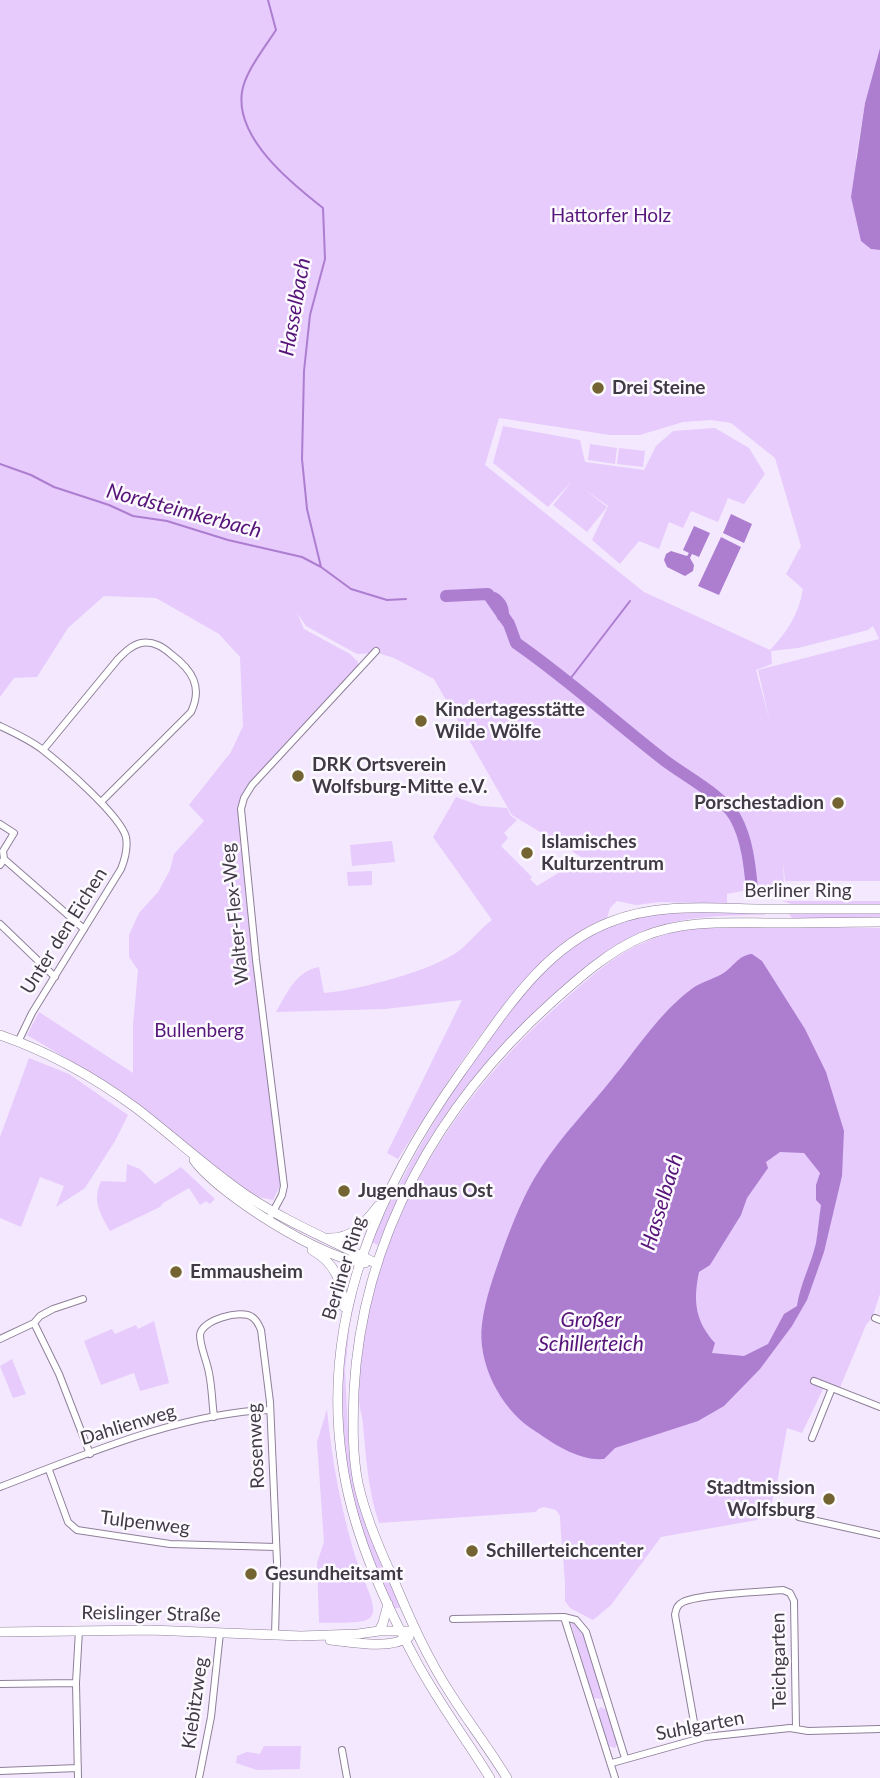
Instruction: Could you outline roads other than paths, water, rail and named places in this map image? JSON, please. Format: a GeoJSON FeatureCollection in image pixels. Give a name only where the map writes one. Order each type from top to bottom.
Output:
{"type":"FeatureCollection","features":[{"type":"Feature","properties":{"kind":"main road","name":"Berliner Ring"},"geometry":{"type":"LineString","coordinates":[[490,1778],[424,1674],[388,1604],[359,1532],[342,1461],[338,1381],[345,1316],[360,1259],[387,1194],[441,1100],[508,1008],[553,958],[595,929],[630,915],[677,908],[880,909]]}},
{"type":"Feature","properties":{"kind":"main road","name":"Berliner Ring"},"geometry":{"type":"LineString","coordinates":[[507,1778],[450,1694],[415,1631],[377,1543],[355,1465],[355,1368],[365,1307],[377,1264],[407,1188],[432,1142],[491,1064],[538,1015],[610,955],[640,938],[664,929],[697,923],[880,922]]}},
{"type":"Feature","properties":{"kind":"main road"},"geometry":{"type":"LineString","coordinates":[[0,1035],[66,1063],[101,1084],[143,1114],[189,1153],[199,1167],[226,1192],[360,1259],[377,1264]]}},
{"type":"Feature","properties":{"kind":"main road"},"geometry":{"type":"LineString","coordinates":[[321,1238],[343,1237],[356,1230],[387,1194]]}},
{"type":"Feature","properties":{"kind":"main road"},"geometry":{"type":"LineString","coordinates":[[271,1216],[305,1246],[321,1255],[335,1270],[343,1293],[345,1316]]}},
{"type":"Feature","properties":{"kind":"main road"},"geometry":{"type":"LineString","coordinates":[[288,1231],[346,1260],[360,1259]]}},
{"type":"Feature","properties":{"kind":"main road"},"geometry":{"type":"LineString","coordinates":[[379,1631],[388,1604]]}},
{"type":"Feature","properties":{"kind":"main road","name":"Reislinger Straße"},"geometry":{"type":"LineString","coordinates":[[0,1632],[79,1630],[220,1633],[300,1636],[384,1644],[415,1631]]}},
{"type":"Feature","properties":{"kind":"main road","name":"Reislinger Straße"},"geometry":{"type":"LineString","coordinates":[[300,1636],[379,1631],[403,1635]]}},
{"type":"Feature","properties":{"kind":"street"},"geometry":{"type":"LineString","coordinates":[[43,750],[118,659],[133,646],[141,643],[157,645],[183,663],[194,676],[196,697],[191,712],[101,802]]}},
{"type":"Feature","properties":{"kind":"street","name":"Walter-Flex-Weg"},"geometry":{"type":"LineString","coordinates":[[271,1216],[284,1186],[256,960],[242,809],[244,797],[252,785],[376,652]]}},
{"type":"Feature","properties":{"kind":"street","name":"Unter den Eichen"},"geometry":{"type":"LineString","coordinates":[[0,726],[43,750],[101,802],[118,821],[126,836],[126,855],[121,869],[18,1042]]}},
{"type":"Feature","properties":{"kind":"street"},"geometry":{"type":"LineString","coordinates":[[0,824],[14,833],[3,852],[2,862],[84,929]]}},
{"type":"Feature","properties":{"kind":"street"},"geometry":{"type":"LineString","coordinates":[[0,924],[55,977]]}},
{"type":"Feature","properties":{"kind":"street"},"geometry":{"type":"LineString","coordinates":[[0,1339],[34,1323],[53,1309],[83,1299]]}},
{"type":"Feature","properties":{"kind":"street","name":"Rosenweg"},"geometry":{"type":"LineString","coordinates":[[214,1417],[209,1373],[200,1331],[204,1326],[241,1313],[251,1316],[261,1330],[270,1410],[276,1547],[275,1635]]}},
{"type":"Feature","properties":{"kind":"street"},"geometry":{"type":"LineString","coordinates":[[34,1323],[59,1374],[90,1454]]}},
{"type":"Feature","properties":{"kind":"street"},"geometry":{"type":"LineString","coordinates":[[814,1381],[880,1408]]}},
{"type":"Feature","properties":{"kind":"street"},"geometry":{"type":"LineString","coordinates":[[812,1438],[832,1388]]}},
{"type":"Feature","properties":{"kind":"street","name":"Dahlienweg"},"geometry":{"type":"LineString","coordinates":[[0,1487],[154,1432],[214,1417],[270,1410]]}},
{"type":"Feature","properties":{"kind":"street","name":"Tulpenweg"},"geometry":{"type":"LineString","coordinates":[[49,1470],[68,1522],[77,1530],[166,1544],[276,1547]]}},
{"type":"Feature","properties":{"kind":"street"},"geometry":{"type":"LineString","coordinates":[[799,1517],[880,1535]]}},
{"type":"Feature","properties":{"kind":"street","name":"Teichgarten"},"geometry":{"type":"LineString","coordinates":[[697,1740],[675,1615],[676,1607],[689,1600],[733,1594],[783,1590],[790,1593],[794,1601],[796,1728]]}},
{"type":"Feature","properties":{"kind":"street"},"geometry":{"type":"LineString","coordinates":[[453,1619],[567,1617],[581,1624],[586,1632],[625,1758]]}},
{"type":"Feature","properties":{"kind":"street"},"geometry":{"type":"LineString","coordinates":[[567,1617],[615,1778]]}},
{"type":"Feature","properties":{"kind":"street"},"geometry":{"type":"LineString","coordinates":[[78,1778],[76,1683],[79,1630]]}},
{"type":"Feature","properties":{"kind":"street","name":"Kiebitzweg"},"geometry":{"type":"LineString","coordinates":[[199,1778],[211,1717],[220,1633]]}},
{"type":"Feature","properties":{"kind":"street"},"geometry":{"type":"LineString","coordinates":[[0,1684],[76,1683]]}},
{"type":"Feature","properties":{"kind":"street"},"geometry":{"type":"LineString","coordinates":[[593,1707],[607,1703]]}},
{"type":"Feature","properties":{"kind":"street","name":"Suhlgarten"},"geometry":{"type":"LineString","coordinates":[[612,1763],[697,1740],[747,1732],[796,1728],[808,1731],[880,1729]]}},
{"type":"Feature","properties":{"kind":"street"},"geometry":{"type":"LineString","coordinates":[[342,1750],[347,1778]]}},
{"type":"Feature","properties":{"kind":"street"},"geometry":{"type":"LineString","coordinates":[[0,1771],[78,1768]]}},
{"type":"Feature","properties":{"kind":"water"},"geometry":{"type":"Polygon","coordinates":[[[880,48],[880,250],[871,249],[861,241],[851,197],[865,103],[880,48]]]}},
{"type":"Feature","properties":{"kind":"water"},"geometry":{"type":"Polygon","coordinates":[[[731,514],[752,524],[744,543],[723,533],[731,514]]]}},
{"type":"Feature","properties":{"kind":"water"},"geometry":{"type":"Polygon","coordinates":[[[694,526],[710,533],[699,557],[692,554],[690,558],[694,565],[693,571],[685,576],[667,567],[664,560],[666,554],[671,551],[687,556],[689,553],[683,550],[694,526]]]}},
{"type":"Feature","properties":{"kind":"water"},"geometry":{"type":"Polygon","coordinates":[[[721,537],[741,547],[719,595],[698,586],[721,537]]]}},
{"type":"Feature","properties":{"kind":"water"},"geometry":{"type":"Polygon","coordinates":[[[495,592],[508,606],[509,624],[498,620],[488,594],[495,592]]]}},
{"type":"Feature","properties":{"kind":"water","name":"Großer Schillerteich"},"geometry":{"type":"Polygon","coordinates":[[[752,954],[762,961],[805,1029],[826,1072],[844,1131],[842,1176],[824,1252],[807,1300],[792,1326],[760,1369],[724,1406],[698,1421],[615,1448],[604,1459],[575,1454],[548,1440],[520,1420],[493,1383],[481,1339],[485,1305],[496,1269],[524,1197],[559,1143],[678,1000],[693,988],[722,974],[752,954]],[[780,1152],[766,1162],[768,1168],[747,1198],[741,1215],[710,1265],[699,1272],[697,1310],[703,1327],[715,1343],[712,1353],[744,1356],[768,1344],[784,1314],[797,1306],[816,1243],[821,1205],[816,1200],[816,1185],[820,1173],[804,1153],[780,1152]]]}},
{"type":"Feature","properties":{"kind":"waterway","name":"Hasselbach"},"geometry":{"type":"LineString","coordinates":[[268,0],[276,30],[247,76],[242,92],[242,109],[247,126],[268,158],[323,208],[325,259],[310,315],[304,371],[302,459],[307,509],[321,567]]}},
{"type":"Feature","properties":{"kind":"waterway","name":"Nordsteimkerbach"},"geometry":{"type":"LineString","coordinates":[[0,464],[133,516],[167,521],[228,540],[302,557],[351,589],[387,600],[406,599]]}},
{"type":"Feature","properties":{"kind":"waterway","name":"Hasselbach"},"geometry":{"type":"LineString","coordinates":[[446,596],[488,594],[509,624],[516,643],[664,760],[721,801],[735,817],[742,834],[752,890]]}},
{"type":"Feature","properties":{"kind":"waterway"},"geometry":{"type":"LineString","coordinates":[[567,683],[630,601]]}},
{"type":"Feature","properties":{"kind":"place","name":"Drei Steine"},"geometry":{"type":"Point","coordinates":[598,388]}},
{"type":"Feature","properties":{"kind":"place","name":"Kindertagesstätte Wilde Wölfe"},"geometry":{"type":"Point","coordinates":[421,721]}},
{"type":"Feature","properties":{"kind":"place","name":"DRK Ortsverein Wolfsburg-Mitte e.V."},"geometry":{"type":"Point","coordinates":[298,776]}},
{"type":"Feature","properties":{"kind":"place","name":"Porschestadion"},"geometry":{"type":"Point","coordinates":[838,803]}},
{"type":"Feature","properties":{"kind":"place","name":"Islamisches Kulturzentrum"},"geometry":{"type":"Point","coordinates":[527,853]}},
{"type":"Feature","properties":{"kind":"place","name":"Jugendhaus Ost"},"geometry":{"type":"Point","coordinates":[344,1191]}},
{"type":"Feature","properties":{"kind":"place","name":"Emmausheim"},"geometry":{"type":"Point","coordinates":[176,1272]}},
{"type":"Feature","properties":{"kind":"place","name":"Stadtmission Wolfsburg"},"geometry":{"type":"Point","coordinates":[829,1499]}},
{"type":"Feature","properties":{"kind":"place","name":"Schillerteichcenter"},"geometry":{"type":"Point","coordinates":[472,1551]}},
{"type":"Feature","properties":{"kind":"place","name":"Gesundheitsamt"},"geometry":{"type":"Point","coordinates":[251,1574]}},
{"type":"Feature","properties":{"kind":"park label","name":"Hattorfer Holz"},"geometry":{"type":"Point","coordinates":[611,216]}},
{"type":"Feature","properties":{"kind":"park label","name":"Bullenberg"},"geometry":{"type":"Point","coordinates":[199,1031]}}]}
